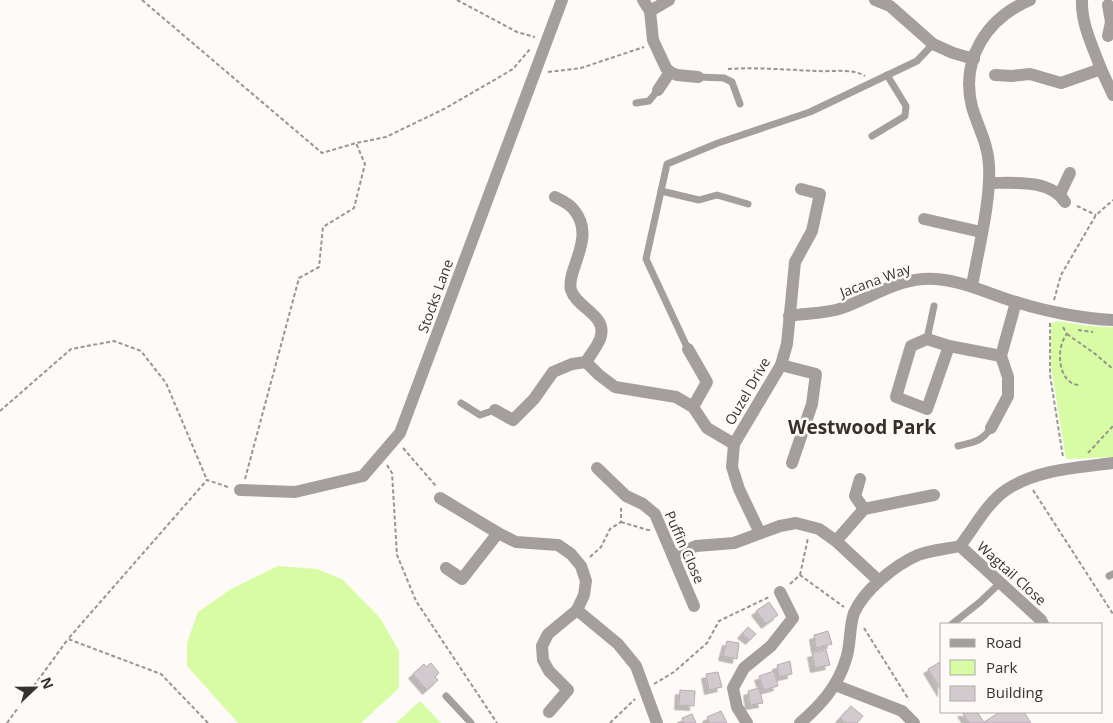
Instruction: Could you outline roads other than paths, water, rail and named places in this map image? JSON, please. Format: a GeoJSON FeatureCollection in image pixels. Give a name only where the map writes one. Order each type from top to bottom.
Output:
{"type":"FeatureCollection","features":[{"type":"Feature","properties":{"kind":"street","name":"Stocks Lane"},"geometry":{"type":"LineString","coordinates":[[240,490],[295,492],[363,476],[400,433],[533,73],[544,35],[562,0]]}},
{"type":"Feature","properties":{"kind":"street"},"geometry":{"type":"LineString","coordinates":[[643,0],[650,11],[654,44],[662,62],[670,72],[698,77]]}},
{"type":"Feature","properties":{"kind":"street"},"geometry":{"type":"LineString","coordinates":[[650,11],[669,0]]}},
{"type":"Feature","properties":{"kind":"street"},"geometry":{"type":"LineString","coordinates":[[875,0],[892,3],[933,44],[953,53],[974,59]]}},
{"type":"Feature","properties":{"kind":"street"},"geometry":{"type":"LineString","coordinates":[[972,286],[990,183],[987,149],[972,106],[970,76],[979,44],[988,30],[1000,18],[1030,0]]}},
{"type":"Feature","properties":{"kind":"street"},"geometry":{"type":"LineString","coordinates":[[1082,0],[1086,30],[1113,96]]}},
{"type":"Feature","properties":{"kind":"street"},"geometry":{"type":"LineString","coordinates":[[1108,5],[1112,22],[1108,36]]}},
{"type":"Feature","properties":{"kind":"street"},"geometry":{"type":"LineString","coordinates":[[991,75],[1012,76],[1030,74],[1061,83],[1101,69]]}},
{"type":"Feature","properties":{"kind":"street"},"geometry":{"type":"LineString","coordinates":[[658,90],[670,72]]}},
{"type":"Feature","properties":{"kind":"street"},"geometry":{"type":"LineString","coordinates":[[990,183],[1021,182],[1044,187],[1062,198],[1070,173]]}},
{"type":"Feature","properties":{"kind":"street","name":"Ouzel Drive"},"geometry":{"type":"LineString","coordinates":[[760,533],[739,489],[732,467],[734,444],[781,365],[787,344],[795,262],[812,231],[820,194],[801,190]]}},
{"type":"Feature","properties":{"kind":"street"},"geometry":{"type":"LineString","coordinates":[[495,410],[512,426],[553,372],[572,364],[586,362],[601,338],[597,316],[577,301],[570,288],[571,276],[583,243],[583,226],[574,209],[555,197]]}},
{"type":"Feature","properties":{"kind":"street"},"geometry":{"type":"LineString","coordinates":[[924,219],[981,232]]}},
{"type":"Feature","properties":{"kind":"street","name":"Jacana Way"},"geometry":{"type":"LineString","coordinates":[[789,316],[841,309],[875,293],[916,279],[936,279],[972,286],[1052,315],[1094,320],[1113,320]]}},
{"type":"Feature","properties":{"kind":"street"},"geometry":{"type":"LineString","coordinates":[[991,428],[1008,396],[1008,377],[1001,356],[1016,302]]}},
{"type":"Feature","properties":{"kind":"street"},"geometry":{"type":"LineString","coordinates":[[950,346],[927,409],[896,397],[911,346],[927,339],[950,346],[1001,356]]}},
{"type":"Feature","properties":{"kind":"street"},"geometry":{"type":"LineString","coordinates":[[688,349],[707,382],[693,407]]}},
{"type":"Feature","properties":{"kind":"street"},"geometry":{"type":"LineString","coordinates":[[586,362],[615,387],[676,397],[693,407],[707,428],[734,444]]}},
{"type":"Feature","properties":{"kind":"street"},"geometry":{"type":"LineString","coordinates":[[781,365],[816,374],[812,404],[792,463]]}},
{"type":"Feature","properties":{"kind":"street"},"geometry":{"type":"LineString","coordinates":[[800,723],[818,708],[834,685],[846,659],[854,614],[866,595],[879,581],[920,554],[960,546],[992,504],[1006,490],[1026,480],[1055,470],[1113,464]]}},
{"type":"Feature","properties":{"kind":"street","name":"Puffin Close"},"geometry":{"type":"LineString","coordinates":[[597,468],[626,496],[642,504],[655,514],[694,606]]}},
{"type":"Feature","properties":{"kind":"street"},"geometry":{"type":"LineString","coordinates":[[860,479],[855,496],[864,509]]}},
{"type":"Feature","properties":{"kind":"street"},"geometry":{"type":"LineString","coordinates":[[836,541],[864,509],[934,495]]}},
{"type":"Feature","properties":{"kind":"street"},"geometry":{"type":"LineString","coordinates":[[440,498],[516,542],[558,545],[571,554],[581,566],[586,581],[584,595],[577,610],[548,634],[542,646],[543,660],[548,671],[568,690],[549,712]]}},
{"type":"Feature","properties":{"kind":"street"},"geometry":{"type":"LineString","coordinates":[[674,556],[696,546],[734,543],[796,522],[819,529],[836,541],[879,581]]}},
{"type":"Feature","properties":{"kind":"street"},"geometry":{"type":"LineString","coordinates":[[446,568],[462,579],[498,533]]}},
{"type":"Feature","properties":{"kind":"street","name":"Wagtail Close"},"geometry":{"type":"LineString","coordinates":[[960,546],[1001,582],[1042,623]]}},
{"type":"Feature","properties":{"kind":"street"},"geometry":{"type":"LineString","coordinates":[[747,723],[737,707],[734,688],[744,668],[771,646],[792,618],[780,592]]}},
{"type":"Feature","properties":{"kind":"street"},"geometry":{"type":"LineString","coordinates":[[577,610],[618,644],[636,666],[657,723]]}},
{"type":"Feature","properties":{"kind":"street"},"geometry":{"type":"LineString","coordinates":[[834,685],[902,711],[914,723]]}},
{"type":"Feature","properties":{"kind":"lane"},"geometry":{"type":"LineString","coordinates":[[688,349],[646,259],[666,164],[718,143],[810,112],[917,61],[933,44]]}},
{"type":"Feature","properties":{"kind":"lane"},"geometry":{"type":"LineString","coordinates":[[872,136],[905,116],[906,106],[887,75]]}},
{"type":"Feature","properties":{"kind":"lane"},"geometry":{"type":"LineString","coordinates":[[698,77],[712,76],[724,78],[732,82],[740,104]]}},
{"type":"Feature","properties":{"kind":"lane"},"geometry":{"type":"LineString","coordinates":[[636,103],[649,101],[658,90]]}},
{"type":"Feature","properties":{"kind":"lane"},"geometry":{"type":"LineString","coordinates":[[661,191],[699,200],[717,195],[748,204]]}},
{"type":"Feature","properties":{"kind":"lane"},"geometry":{"type":"LineString","coordinates":[[927,339],[934,306]]}},
{"type":"Feature","properties":{"kind":"lane"},"geometry":{"type":"LineString","coordinates":[[461,403],[480,415],[495,410]]}},
{"type":"Feature","properties":{"kind":"lane"},"geometry":{"type":"LineString","coordinates":[[958,446],[978,441],[991,428]]}},
{"type":"Feature","properties":{"kind":"lane"},"geometry":{"type":"LineString","coordinates":[[953,623],[1001,582]]}},
{"type":"Feature","properties":{"kind":"lane"},"geometry":{"type":"LineString","coordinates":[[446,696],[470,723]]}},
{"type":"Feature","properties":{"kind":"district","name":"Westwood Park"},"geometry":{"type":"Point","coordinates":[862,427]}}]}
